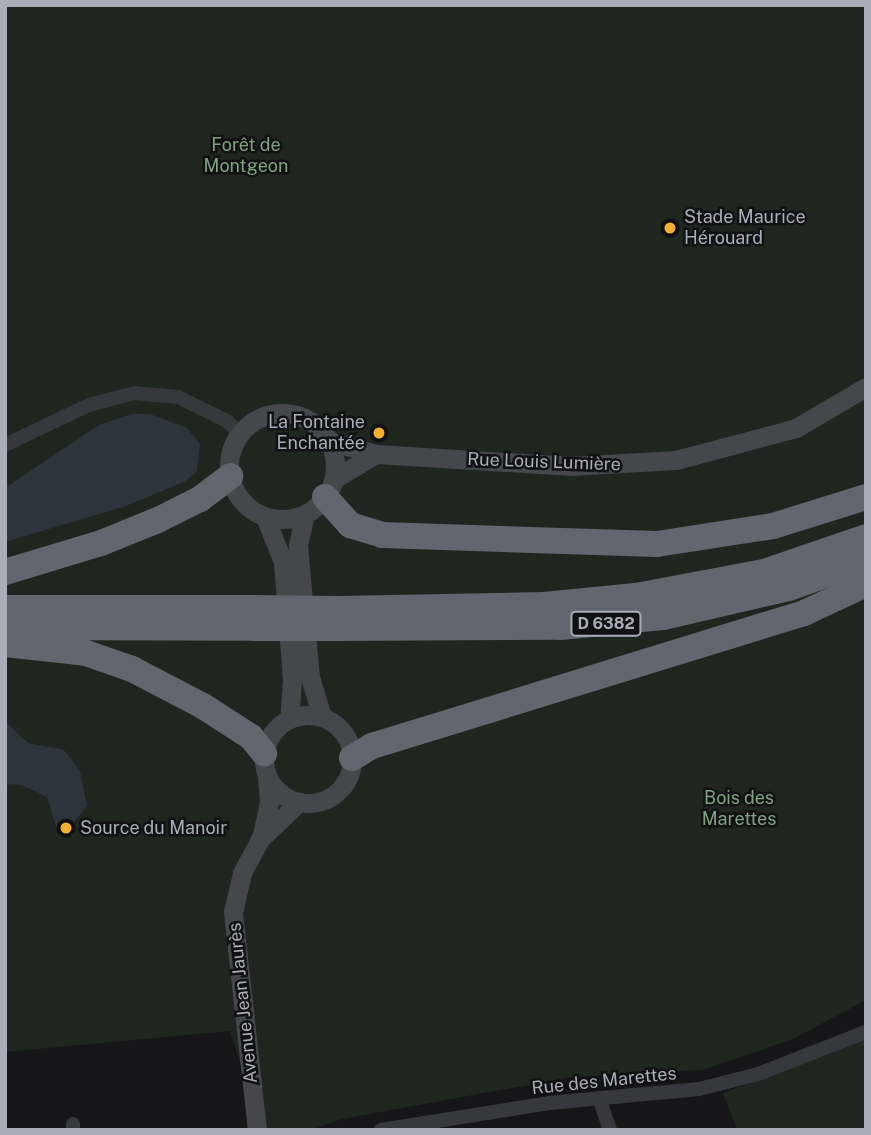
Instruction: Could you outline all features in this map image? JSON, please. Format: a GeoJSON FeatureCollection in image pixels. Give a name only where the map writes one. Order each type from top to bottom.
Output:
{"type":"FeatureCollection","features":[{"type":"Feature","properties":{"kind":"highway"},"geometry":{"type":"LineString","coordinates":[[5,572],[75,552],[158,520],[200,499],[230,476]]}},
{"type":"Feature","properties":{"kind":"highway"},"geometry":{"type":"LineString","coordinates":[[329,488],[350,525],[382,535],[657,544],[773,526],[866,497]]}},
{"type":"Feature","properties":{"kind":"highway","name":"D 6382"},"geometry":{"type":"LineString","coordinates":[[338,618],[544,605],[636,596],[764,572],[866,537]]}},
{"type":"Feature","properties":{"kind":"highway","name":"D 6382"},"geometry":{"type":"LineString","coordinates":[[5,627],[252,618],[338,618],[561,626],[663,617],[789,588],[866,560]]}},
{"type":"Feature","properties":{"kind":"highway"},"geometry":{"type":"LineString","coordinates":[[352,758],[372,746],[766,626],[866,584]]}},
{"type":"Feature","properties":{"kind":"highway","name":"D 6382"},"geometry":{"type":"LineString","coordinates":[[5,608],[252,618]]}},
{"type":"Feature","properties":{"kind":"highway"},"geometry":{"type":"LineString","coordinates":[[5,644],[86,653],[132,669],[203,706],[251,737],[266,765]]}},
{"type":"Feature","properties":{"kind":"main road","name":"Rue Louis Lumière"},"geometry":{"type":"LineString","coordinates":[[329,441],[376,454],[570,466],[676,460],[796,428],[866,387]]}},
{"type":"Feature","properties":{"kind":"main road"},"geometry":{"type":"LineString","coordinates":[[289,719],[292,680],[283,562],[265,517],[242,501],[230,476],[229,461],[240,434],[253,422],[286,414],[303,418],[329,441],[329,488]]}},
{"type":"Feature","properties":{"kind":"main road"},"geometry":{"type":"LineString","coordinates":[[322,717],[289,719],[273,733],[266,765],[275,789],[299,802],[310,804],[331,796],[346,780],[352,758],[343,733],[322,717],[310,677],[298,545],[305,514],[329,488],[376,454]]}},
{"type":"Feature","properties":{"kind":"main road"},"geometry":{"type":"LineString","coordinates":[[265,517],[305,514]]}},
{"type":"Feature","properties":{"kind":"main road","name":"Avenue Jean Jaurès"},"geometry":{"type":"LineString","coordinates":[[257,1130],[233,912],[242,873],[260,839],[269,800],[266,765]]}},
{"type":"Feature","properties":{"kind":"main road","name":"Avenue Jean Jaurès"},"geometry":{"type":"LineString","coordinates":[[260,839],[299,802]]}},
{"type":"Feature","properties":{"kind":"street"},"geometry":{"type":"LineString","coordinates":[[5,445],[89,405],[134,393],[178,397],[227,421],[240,434]]}},
{"type":"Feature","properties":{"kind":"street","name":"Rue des Marettes"},"geometry":{"type":"LineString","coordinates":[[381,1130],[599,1098],[652,1097],[728,1082],[866,1032]]}},
{"type":"Feature","properties":{"kind":"street"},"geometry":{"type":"LineString","coordinates":[[599,1098],[610,1130]]}},
{"type":"Feature","properties":{"kind":"green space"},"geometry":{"type":"Polygon","coordinates":[[[5,5],[866,5],[866,1000],[793,1039],[702,1070],[572,1077],[342,1119],[310,1130],[262,1130],[230,1031],[5,1052],[5,5]]]}},
{"type":"Feature","properties":{"kind":"green space"},"geometry":{"type":"Polygon","coordinates":[[[865,1040],[866,1130],[737,1130],[723,1093],[865,1040]]]}},
{"type":"Feature","properties":{"kind":"shaded area"},"geometry":{"type":"Polygon","coordinates":[[[132,414],[150,414],[187,428],[200,444],[197,471],[186,481],[126,506],[5,542],[5,488],[99,425],[132,414]]]}},
{"type":"Feature","properties":{"kind":"shaded area"},"geometry":{"type":"Polygon","coordinates":[[[5,721],[28,743],[64,750],[80,771],[87,806],[73,823],[74,836],[59,836],[47,797],[22,785],[5,784],[5,721]]]}},
{"type":"Feature","properties":{"kind":"place","name":"Stade Maurice Hérouard"},"geometry":{"type":"Point","coordinates":[670,228]}},
{"type":"Feature","properties":{"kind":"place","name":"La Fontaine Enchantée"},"geometry":{"type":"Point","coordinates":[379,433]}},
{"type":"Feature","properties":{"kind":"place","name":"Source du Manoir"},"geometry":{"type":"Point","coordinates":[66,828]}},
{"type":"Feature","properties":{"kind":"park label","name":"Forêt de Montgeon"},"geometry":{"type":"Point","coordinates":[246,156]}},
{"type":"Feature","properties":{"kind":"park label","name":"Bois des Marettes"},"geometry":{"type":"Point","coordinates":[739,809]}}]}
